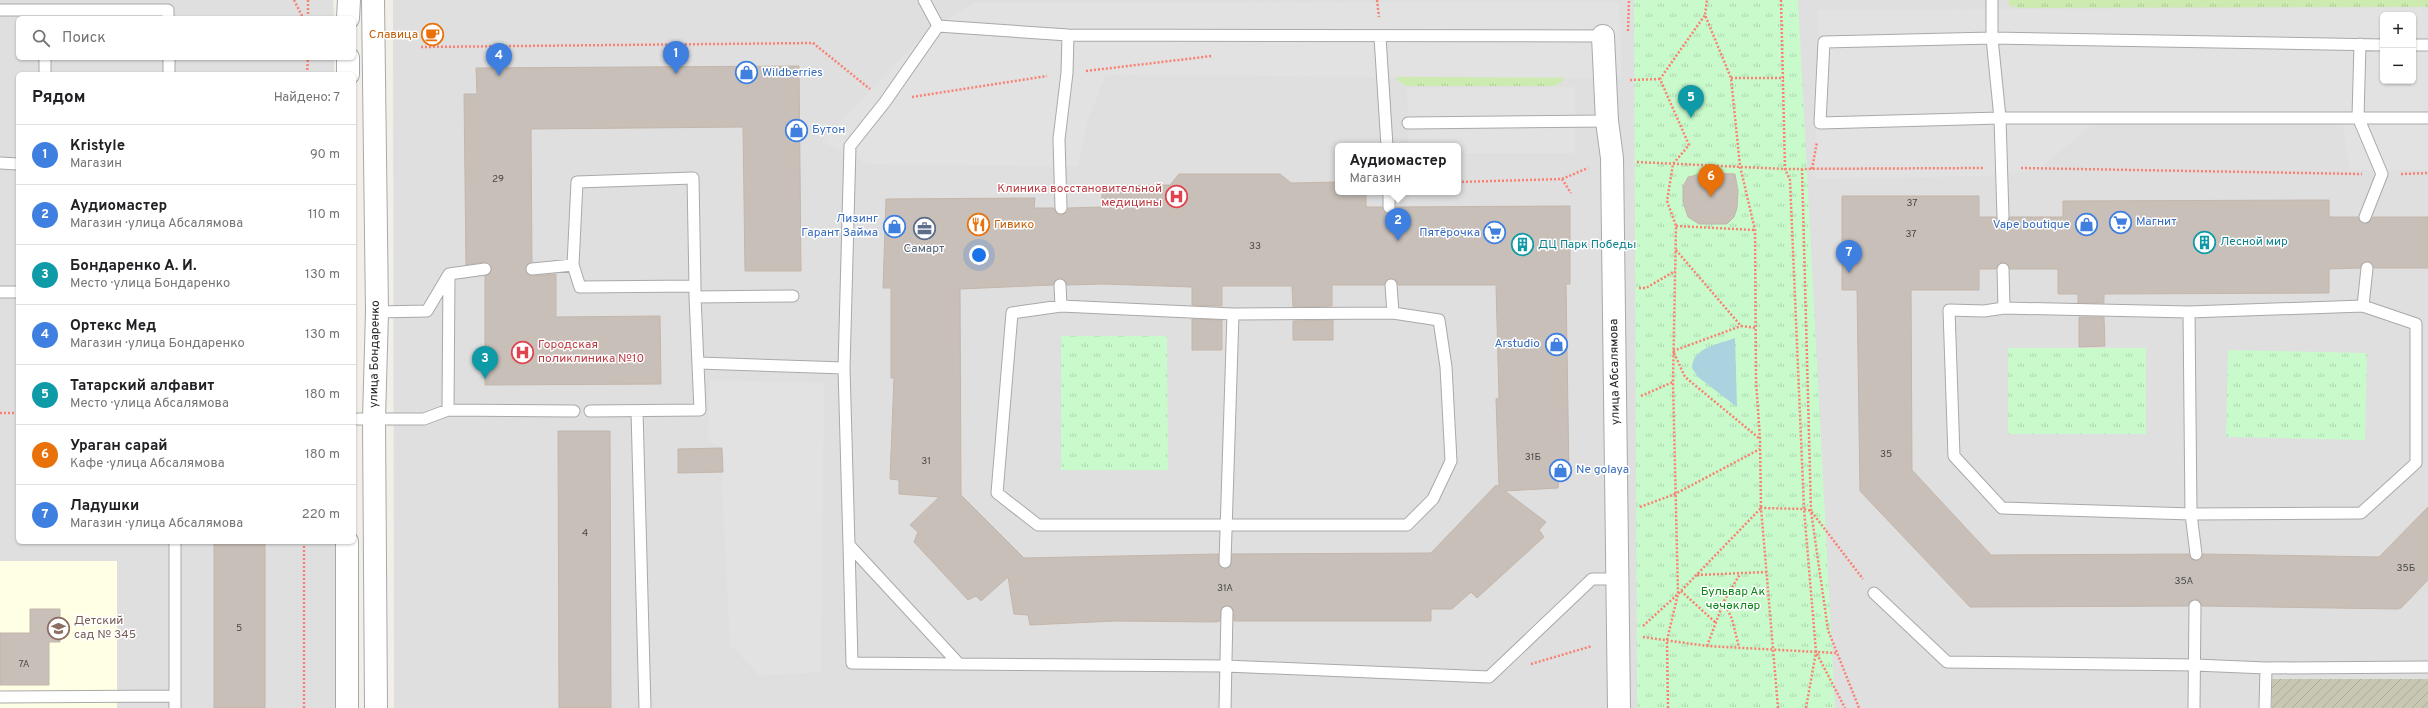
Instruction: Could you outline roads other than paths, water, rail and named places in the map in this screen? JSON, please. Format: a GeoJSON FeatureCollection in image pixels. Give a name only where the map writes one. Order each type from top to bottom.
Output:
{"type":"FeatureCollection","features":[{"type":"Feature","properties":{"kind":"street"},"geometry":{"type":"LineString","coordinates":[[348,16],[349,0]]}},
{"type":"Feature","properties":{"kind":"street","name":"улица Бондаренко"},"geometry":{"type":"LineString","coordinates":[[373,0],[377,312],[364,419],[376,708]]}},
{"type":"Feature","properties":{"kind":"street","name":"улица Абсалямова"},"geometry":{"type":"LineString","coordinates":[[1603,36],[1607,121],[1612,158],[1619,708]]}},
{"type":"Feature","properties":{"kind":"street"},"geometry":{"type":"LineString","coordinates":[[348,60],[348,72]]}},
{"type":"Feature","properties":{"kind":"street"},"geometry":{"type":"LineString","coordinates":[[347,544],[347,708]]}},
{"type":"Feature","properties":{"kind":"lane"},"geometry":{"type":"LineString","coordinates":[[924,0],[938,26]]}},
{"type":"Feature","properties":{"kind":"lane"},"geometry":{"type":"LineString","coordinates":[[1992,0],[1992,38],[2000,118],[2000,168],[2003,217]]}},
{"type":"Feature","properties":{"kind":"lane"},"geometry":{"type":"LineString","coordinates":[[0,10],[46,14],[168,10],[168,16]]}},
{"type":"Feature","properties":{"kind":"lane"},"geometry":{"type":"LineString","coordinates":[[938,26],[1068,35],[1380,37],[1603,36]]}},
{"type":"Feature","properties":{"kind":"lane"},"geometry":{"type":"LineString","coordinates":[[938,26],[885,102],[850,146],[844,368],[852,663],[1226,666],[1489,677],[1592,579],[1618,579]]}},
{"type":"Feature","properties":{"kind":"lane"},"geometry":{"type":"LineString","coordinates":[[1061,208],[1059,139],[1067,73],[1068,35]]}},
{"type":"Feature","properties":{"kind":"lane"},"geometry":{"type":"LineString","coordinates":[[1380,37],[1387,143]]}},
{"type":"Feature","properties":{"kind":"lane"},"geometry":{"type":"LineString","coordinates":[[2380,45],[1992,38],[1824,42],[1820,123],[2000,118],[2428,118]]}},
{"type":"Feature","properties":{"kind":"lane"},"geometry":{"type":"LineString","coordinates":[[2360,44],[2358,117],[2382,174],[2365,217]]}},
{"type":"Feature","properties":{"kind":"lane"},"geometry":{"type":"LineString","coordinates":[[2416,45],[2428,45]]}},
{"type":"Feature","properties":{"kind":"lane"},"geometry":{"type":"LineString","coordinates":[[45,60],[45,72]]}},
{"type":"Feature","properties":{"kind":"lane"},"geometry":{"type":"LineString","coordinates":[[169,60],[169,72]]}},
{"type":"Feature","properties":{"kind":"lane"},"geometry":{"type":"LineString","coordinates":[[1408,123],[1607,121]]}},
{"type":"Feature","properties":{"kind":"lane"},"geometry":{"type":"LineString","coordinates":[[0,163],[16,164]]}},
{"type":"Feature","properties":{"kind":"lane"},"geometry":{"type":"LineString","coordinates":[[590,410],[700,410],[695,297],[695,286],[693,178],[577,182],[573,264],[580,287],[695,286]]}},
{"type":"Feature","properties":{"kind":"lane"},"geometry":{"type":"LineString","coordinates":[[1389,195],[1389,207]]}},
{"type":"Feature","properties":{"kind":"lane"},"geometry":{"type":"LineString","coordinates":[[532,269],[573,264]]}},
{"type":"Feature","properties":{"kind":"lane"},"geometry":{"type":"LineString","coordinates":[[2003,268],[2004,308]]}},
{"type":"Feature","properties":{"kind":"lane"},"geometry":{"type":"LineString","coordinates":[[2362,306],[2367,268]]}},
{"type":"Feature","properties":{"kind":"lane"},"geometry":{"type":"LineString","coordinates":[[449,274],[484,269]]}},
{"type":"Feature","properties":{"kind":"lane"},"geometry":{"type":"LineString","coordinates":[[377,312],[427,311],[449,274]]}},
{"type":"Feature","properties":{"kind":"lane"},"geometry":{"type":"LineString","coordinates":[[448,410],[449,274]]}},
{"type":"Feature","properties":{"kind":"lane"},"geometry":{"type":"LineString","coordinates":[[1060,285],[1061,306]]}},
{"type":"Feature","properties":{"kind":"lane"},"geometry":{"type":"LineString","coordinates":[[1391,285],[1393,313]]}},
{"type":"Feature","properties":{"kind":"lane"},"geometry":{"type":"LineString","coordinates":[[0,292],[16,292]]}},
{"type":"Feature","properties":{"kind":"lane"},"geometry":{"type":"LineString","coordinates":[[695,297],[793,296]]}},
{"type":"Feature","properties":{"kind":"lane"},"geometry":{"type":"LineString","coordinates":[[1061,306],[1233,314],[1393,313],[1439,320],[1446,367],[1451,461],[1433,499],[1407,525],[1038,525],[997,493],[1012,313],[1061,306]]}},
{"type":"Feature","properties":{"kind":"lane"},"geometry":{"type":"LineString","coordinates":[[2362,306],[2416,324],[2416,463],[2361,513],[2191,514],[2002,508],[1954,456],[1949,310],[1984,311],[2004,308],[2189,312],[2362,306]]}},
{"type":"Feature","properties":{"kind":"lane"},"geometry":{"type":"LineString","coordinates":[[2189,312],[2191,514],[2196,554]]}},
{"type":"Feature","properties":{"kind":"lane"},"geometry":{"type":"LineString","coordinates":[[1225,562],[1233,314]]}},
{"type":"Feature","properties":{"kind":"lane"},"geometry":{"type":"LineString","coordinates":[[699,363],[844,368]]}},
{"type":"Feature","properties":{"kind":"lane"},"geometry":{"type":"LineString","coordinates":[[364,419],[424,418],[448,410],[574,410]]}},
{"type":"Feature","properties":{"kind":"lane"},"geometry":{"type":"LineString","coordinates":[[637,410],[645,708]]}},
{"type":"Feature","properties":{"kind":"lane"},"geometry":{"type":"LineString","coordinates":[[175,544],[175,708]]}},
{"type":"Feature","properties":{"kind":"lane"},"geometry":{"type":"LineString","coordinates":[[849,545],[959,664]]}},
{"type":"Feature","properties":{"kind":"lane"},"geometry":{"type":"LineString","coordinates":[[1874,593],[1947,662],[2195,665],[2266,668],[2428,667]]}},
{"type":"Feature","properties":{"kind":"lane"},"geometry":{"type":"LineString","coordinates":[[2194,708],[2195,606]]}},
{"type":"Feature","properties":{"kind":"lane"},"geometry":{"type":"LineString","coordinates":[[1225,708],[1227,612]]}},
{"type":"Feature","properties":{"kind":"lane"},"geometry":{"type":"LineString","coordinates":[[2265,708],[2266,668]]}},
{"type":"Feature","properties":{"kind":"lane"},"geometry":{"type":"LineString","coordinates":[[0,697],[175,696]]}},
{"type":"Feature","properties":{"kind":"water"},"geometry":{"type":"Polygon","coordinates":[[[1735,338],[1737,407],[1698,377],[1692,368],[1693,361],[1702,351],[1708,347],[1735,338]]]}},
{"type":"Feature","properties":{"kind":"place","name":"Славица"},"geometry":{"type":"Point","coordinates":[433,35]}},
{"type":"Feature","properties":{"kind":"place","name":"Wildberries"},"geometry":{"type":"Point","coordinates":[746,73]}},
{"type":"Feature","properties":{"kind":"place","name":"Kristyle"},"geometry":{"type":"Point","coordinates":[676,74]}},
{"type":"Feature","properties":{"kind":"place","name":"Ортекс Мед"},"geometry":{"type":"Point","coordinates":[499,76]}},
{"type":"Feature","properties":{"kind":"place","name":"Татарский алфавит"},"geometry":{"type":"Point","coordinates":[1691,118]}},
{"type":"Feature","properties":{"kind":"place","name":"Бутон"},"geometry":{"type":"Point","coordinates":[796,130]}},
{"type":"Feature","properties":{"kind":"place","name":"Клиника восстановительной медицины"},"geometry":{"type":"Point","coordinates":[1177,196]}},
{"type":"Feature","properties":{"kind":"place","name":"Ураган сарай"},"geometry":{"type":"Point","coordinates":[1711,197]}},
{"type":"Feature","properties":{"kind":"place","name":"Магнит"},"geometry":{"type":"Point","coordinates":[2120,222]}},
{"type":"Feature","properties":{"kind":"place","name":"Гивико"},"geometry":{"type":"Point","coordinates":[979,225]}},
{"type":"Feature","properties":{"kind":"place","name":"Vape boutique"},"geometry":{"type":"Point","coordinates":[2086,225]}},
{"type":"Feature","properties":{"kind":"place","name":"Лизинг Гарант Займа"},"geometry":{"type":"Point","coordinates":[894,226]}},
{"type":"Feature","properties":{"kind":"place","name":"Самарт"},"geometry":{"type":"Point","coordinates":[924,228]}},
{"type":"Feature","properties":{"kind":"place","name":"Пятёрочка"},"geometry":{"type":"Point","coordinates":[1495,233]}},
{"type":"Feature","properties":{"kind":"place","name":"Аудиомастер"},"geometry":{"type":"Point","coordinates":[1398,241]}},
{"type":"Feature","properties":{"kind":"place","name":"Лесной мир"},"geometry":{"type":"Point","coordinates":[2204,242]}},
{"type":"Feature","properties":{"kind":"place","name":"ДЦ Парк Победы"},"geometry":{"type":"Point","coordinates":[1523,245]}},
{"type":"Feature","properties":{"kind":"place","name":"Ладушки"},"geometry":{"type":"Point","coordinates":[1849,273]}},
{"type":"Feature","properties":{"kind":"place","name":"Arstudio"},"geometry":{"type":"Point","coordinates":[1556,344]}},
{"type":"Feature","properties":{"kind":"place","name":"Городская поликлиника №10"},"geometry":{"type":"Point","coordinates":[522,352]}},
{"type":"Feature","properties":{"kind":"place","name":"Бондаренко А. И."},"geometry":{"type":"Point","coordinates":[485,379]}},
{"type":"Feature","properties":{"kind":"place","name":"Ne golaya"},"geometry":{"type":"Point","coordinates":[1560,470]}},
{"type":"Feature","properties":{"kind":"place","name":"Детский сад № 345"},"geometry":{"type":"Point","coordinates":[58,628]}},
{"type":"Feature","properties":{"kind":"park label","name":"Бульвар Ак чәчәкләр"},"geometry":{"type":"Point","coordinates":[1733,599]}}]}
